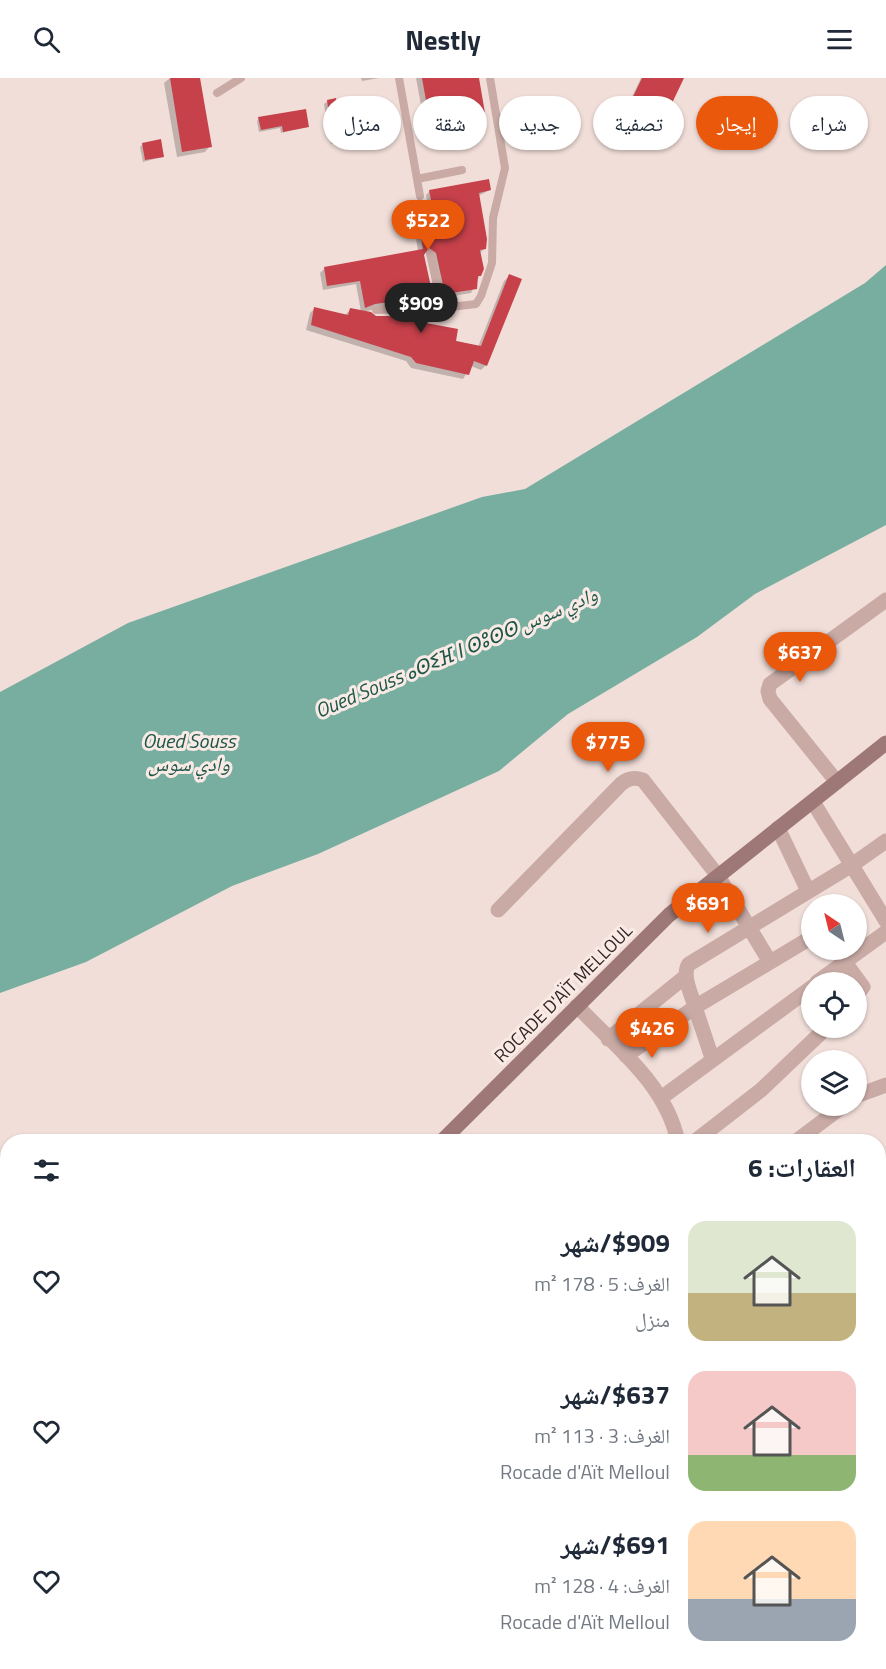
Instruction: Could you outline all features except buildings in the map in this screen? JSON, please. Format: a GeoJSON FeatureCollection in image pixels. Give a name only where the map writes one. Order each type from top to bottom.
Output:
{"type":"FeatureCollection","features":[{"type":"Feature","properties":{"kind":"street"},"geometry":{"type":"LineString","coordinates":[[837,782],[770,699],[768,691],[770,684],[886,600]]}},
{"type":"Feature","properties":{"kind":"street","name":"ROCADE D'AÏT MELLOUL"},"geometry":{"type":"LineString","coordinates":[[449,1134],[669,915],[886,743]]}},
{"type":"Feature","properties":{"kind":"street"},"geometry":{"type":"LineString","coordinates":[[498,910],[628,779],[643,780],[718,876],[770,962]]}},
{"type":"Feature","properties":{"kind":"street"},"geometry":{"type":"LineString","coordinates":[[813,802],[884,912]]}},
{"type":"Feature","properties":{"kind":"street"},"geometry":{"type":"LineString","coordinates":[[778,828],[808,891]]}},
{"type":"Feature","properties":{"kind":"street"},"geometry":{"type":"LineString","coordinates":[[712,1058],[686,976],[689,964],[886,842]]}},
{"type":"Feature","properties":{"kind":"street"},"geometry":{"type":"LineString","coordinates":[[830,972],[886,932]]}},
{"type":"Feature","properties":{"kind":"street"},"geometry":{"type":"LineString","coordinates":[[626,1056],[695,1007],[801,944]]}},
{"type":"Feature","properties":{"kind":"street"},"geometry":{"type":"LineString","coordinates":[[844,961],[852,972]]}},
{"type":"Feature","properties":{"kind":"street"},"geometry":{"type":"LineString","coordinates":[[608,1038],[686,976]]}},
{"type":"Feature","properties":{"kind":"street"},"geometry":{"type":"LineString","coordinates":[[661,1098],[712,1058],[801,996]]}},
{"type":"Feature","properties":{"kind":"street"},"geometry":{"type":"LineString","coordinates":[[577,1006],[626,1056],[661,1098],[676,1134]]}},
{"type":"Feature","properties":{"kind":"street"},"geometry":{"type":"LineString","coordinates":[[704,1134],[761,1090],[816,1038]]}},
{"type":"Feature","properties":{"kind":"street"},"geometry":{"type":"LineString","coordinates":[[867,1092],[886,1085]]}},
{"type":"Feature","properties":{"kind":"street"},"geometry":{"type":"LineString","coordinates":[[806,1134],[830,1116]]}},
{"type":"Feature","properties":{"kind":"lane"},"geometry":{"type":"LineString","coordinates":[[217,93],[241,78]]}},
{"type":"Feature","properties":{"kind":"lane"},"geometry":{"type":"LineString","coordinates":[[399,78],[420,196]]}},
{"type":"Feature","properties":{"kind":"lane"},"geometry":{"type":"LineString","coordinates":[[376,310],[442,308],[476,303],[481,296],[492,263],[493,218],[505,168],[490,78]]}},
{"type":"Feature","properties":{"kind":"lane"},"geometry":{"type":"LineString","coordinates":[[417,179],[462,170]]}},
{"type":"Feature","properties":{"kind":"lane"},"geometry":{"type":"LineString","coordinates":[[430,254],[442,308]]}},
{"type":"Feature","properties":{"kind":"water","name":"Oued Souss وادي سوس"},"geometry":{"type":"Polygon","coordinates":[[[886,265],[886,525],[755,594],[697,637],[568,714],[499,771],[318,854],[232,886],[86,962],[0,993],[0,692],[128,623],[482,497],[525,489],[865,283],[886,265]]]}},
{"type":"Feature","properties":{"kind":"water label","name":"Oued Souss ⴰⵙⵉⴼ ⵏ ⵙⵓⵙⵙ وادي سوس"},"geometry":{"type":"Point","coordinates":[456,652]}}]}
